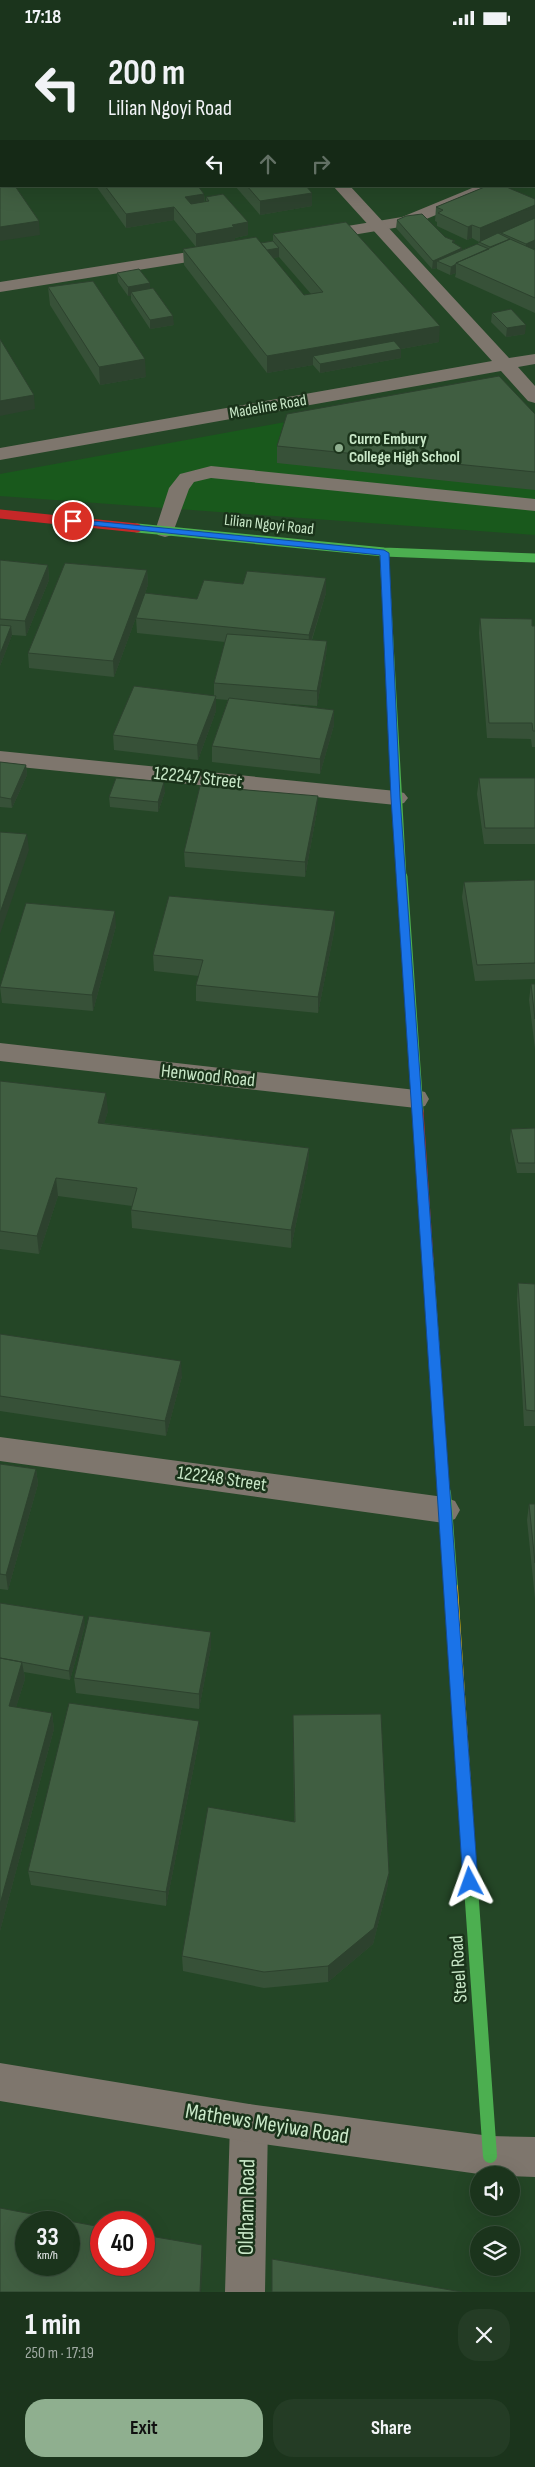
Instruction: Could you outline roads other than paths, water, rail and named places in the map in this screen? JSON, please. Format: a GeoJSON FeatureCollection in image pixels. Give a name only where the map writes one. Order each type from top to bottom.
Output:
{"type":"FeatureCollection","features":[{"type":"Feature","properties":{"kind":"street"},"geometry":{"type":"LineString","coordinates":[[342,187],[535,397]]}},
{"type":"Feature","properties":{"kind":"street"},"geometry":{"type":"LineString","coordinates":[[301,239],[406,221],[490,187]]}},
{"type":"Feature","properties":{"kind":"street"},"geometry":{"type":"LineString","coordinates":[[0,287],[233,249]]}},
{"type":"Feature","properties":{"kind":"street","name":"Madeline Road"},"geometry":{"type":"LineString","coordinates":[[0,454],[535,359]]}},
{"type":"Feature","properties":{"kind":"street"},"geometry":{"type":"LineString","coordinates":[[165,531],[179,488],[187,478],[196,474],[211,472],[535,505]]}},
{"type":"Feature","properties":{"kind":"street","name":"Lilian Ngoyi Road"},"geometry":{"type":"LineString","coordinates":[[0,514],[384,553],[535,558]]}},
{"type":"Feature","properties":{"kind":"street","name":"Steel Road"},"geometry":{"type":"LineString","coordinates":[[384,553],[396,798],[490,2157]]}},
{"type":"Feature","properties":{"kind":"street","name":"122247 Street"},"geometry":{"type":"LineString","coordinates":[[0,758],[396,798]]}},
{"type":"Feature","properties":{"kind":"street","name":"Henwood Road"},"geometry":{"type":"LineString","coordinates":[[0,1052],[416,1099]]}},
{"type":"Feature","properties":{"kind":"street","name":"122248 Street"},"geometry":{"type":"LineString","coordinates":[[0,1449],[444,1510]]}},
{"type":"Feature","properties":{"kind":"street","name":"Mathews Meyiwa Road"},"geometry":{"type":"LineString","coordinates":[[0,2082],[249,2123],[490,2157],[535,2157]]}},
{"type":"Feature","properties":{"kind":"street","name":"Oldham Road"},"geometry":{"type":"LineString","coordinates":[[245,2292],[249,2123]]}},
{"type":"Feature","properties":{"kind":"place","name":"Curro Embury College High School"},"geometry":{"type":"Point","coordinates":[339,448]}}]}
